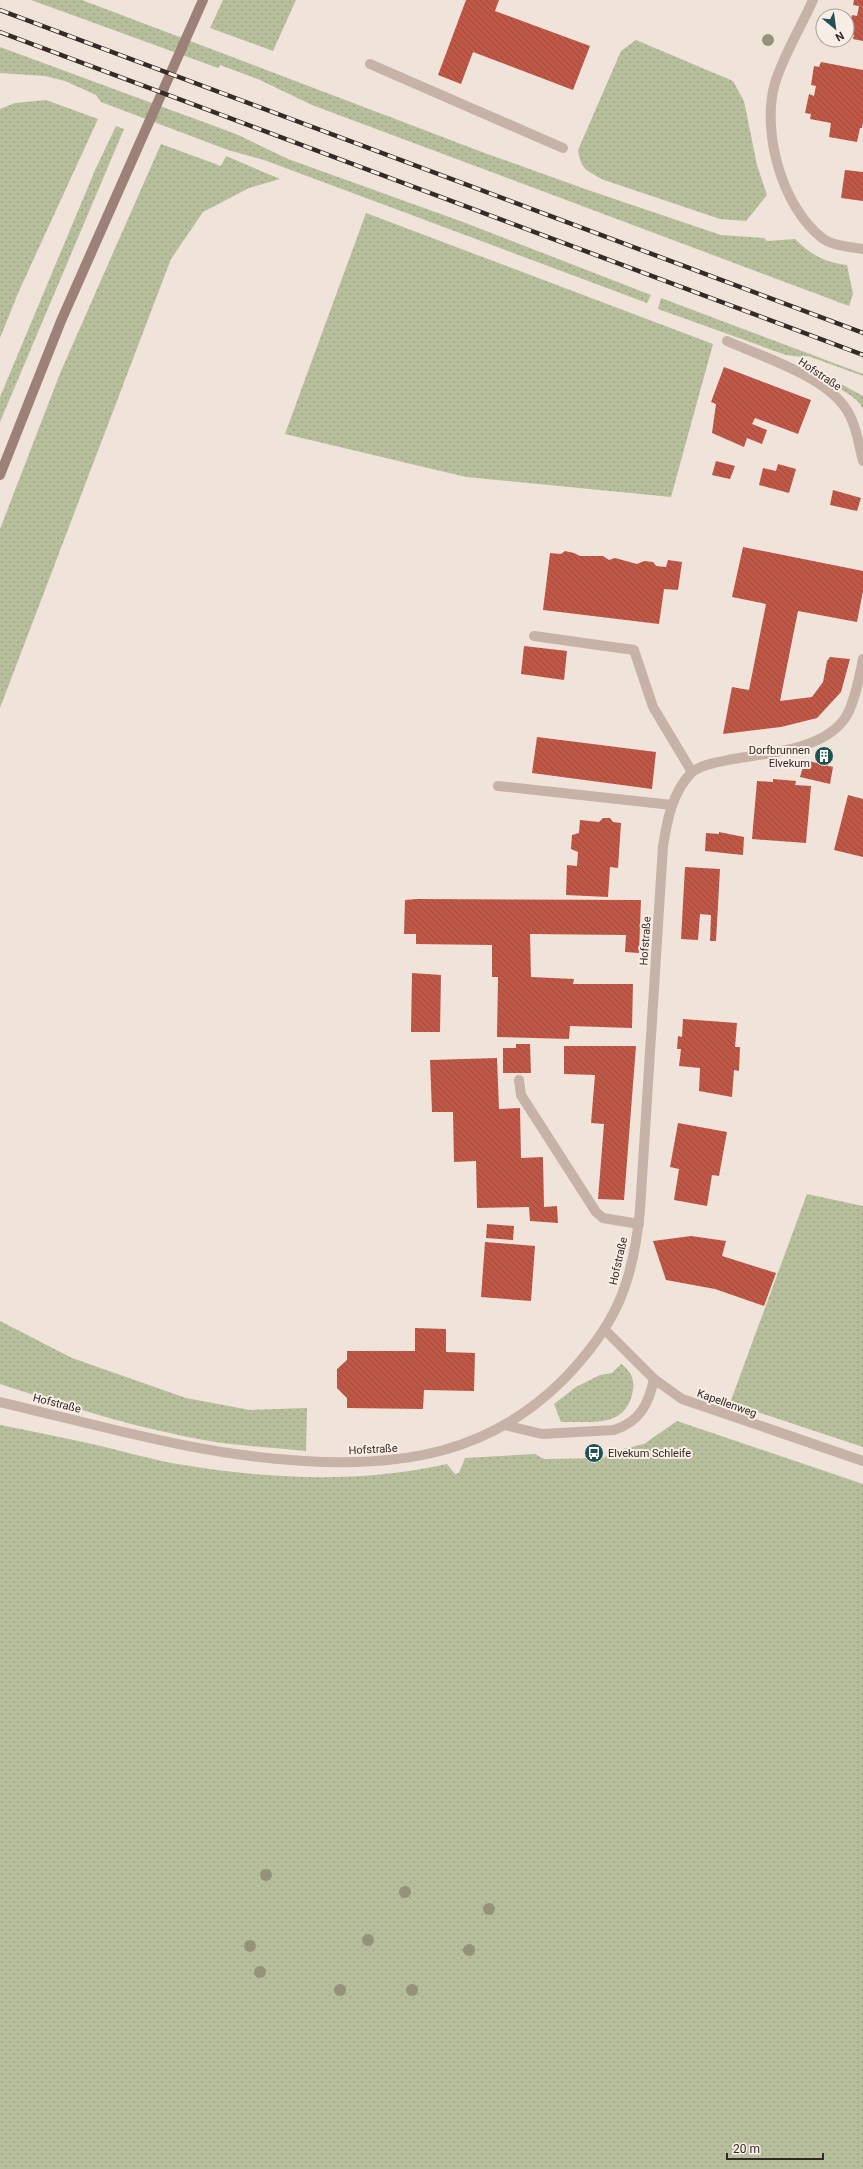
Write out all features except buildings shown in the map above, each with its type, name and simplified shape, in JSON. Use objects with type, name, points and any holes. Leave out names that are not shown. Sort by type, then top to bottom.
[{"type":"main road","points":[[0,475],[61,321],[203,0]]},
{"type":"street","points":[[813,0],[775,83],[770,112],[773,144],[778,166],[787,191],[810,226],[823,239],[836,244],[863,249]]},
{"type":"street","points":[[370,64],[563,148]]},
{"type":"street","name":"Hofstraße","points":[[727,341],[797,371],[838,400],[844,406],[854,426],[863,461]]},
{"type":"street","points":[[534,636],[634,650],[653,708],[692,772]]},
{"type":"street","name":"Hofstraße","points":[[0,1402],[157,1441],[212,1452],[262,1458],[335,1463],[382,1462],[420,1457],[469,1443],[504,1425],[540,1400],[589,1352],[605,1330],[621,1300],[630,1273],[639,1224],[663,846],[667,820],[672,805],[680,787],[692,772],[715,762],[806,745],[822,738],[835,728],[847,715],[853,701],[863,659]]},
{"type":"street","points":[[498,786],[672,805]]},
{"type":"street","points":[[519,1080],[521,1096],[596,1212],[603,1218],[639,1224]]},
{"type":"street","name":"Kapellenweg","points":[[605,1330],[654,1379],[682,1399],[863,1462]]},
{"type":"street","points":[[504,1425],[542,1434],[614,1430],[629,1424],[641,1414],[650,1398],[654,1379]]},
{"type":"green space","points":[[31,0],[82,0],[482,152],[721,235],[764,238],[767,241],[795,239],[818,257],[847,265],[853,294],[849,306],[312,105],[260,80],[220,65],[218,68]]},
{"type":"green space","points":[[223,0],[296,0],[273,51],[210,28]]},
{"type":"green space","points":[[636,40],[733,81],[744,101],[757,165],[767,195],[746,221],[720,219],[604,180],[589,172],[583,166],[578,150],[621,51]]},
{"type":"green space","points":[[0,47],[236,134],[288,159],[463,222],[651,295],[647,303],[264,160],[228,150],[101,102],[96,95],[65,81],[45,76],[0,73]]},
{"type":"green space","points":[[46,100],[98,119],[19,291],[0,338],[0,109],[15,103]]},
{"type":"green space","points":[[116,126],[124,129],[0,422],[0,397],[96,168]]},
{"type":"green space","points":[[161,144],[221,166],[226,156],[280,179],[249,188],[203,212],[171,259],[0,708],[0,529],[61,371]]},
{"type":"green space","points":[[366,213],[713,344],[671,497],[466,477],[285,434]]},
{"type":"green space","points":[[661,298],[863,374],[863,376],[808,356],[802,357],[786,355],[658,309]]},
{"type":"green space","points":[[819,372],[863,396],[863,409],[860,404],[849,394],[817,375]]},
{"type":"green space","points":[[807,1194],[863,1206],[863,1447],[730,1403]]},
{"type":"green space","points":[[0,1321],[72,1358],[186,1398],[250,1410],[307,1408],[306,1451],[215,1442],[160,1431],[80,1409],[0,1384]]},
{"type":"green space","points":[[621,1364],[629,1372],[633,1382],[633,1390],[629,1403],[623,1411],[615,1417],[595,1422],[561,1422],[554,1404],[576,1387],[600,1375],[612,1373]]},
{"type":"green space","points":[[677,1421],[863,1484],[863,2169],[0,2169],[0,1425],[103,1446],[155,1460],[177,1464],[278,1476],[346,1477],[380,1475],[447,1464],[455,1474],[459,1473],[465,1458],[535,1454],[544,1459],[604,1458],[610,1452],[644,1444]]},
{"type":"railway","points":[[0,10],[863,333]]},
{"type":"railway","points":[[0,32],[863,355]]},
{"type":"place","name":"Dorfbrunnen Elvekum","points":[[824,756]]},
{"type":"place","name":"Elvekum Schleife","points":[[594,1453]]}]
